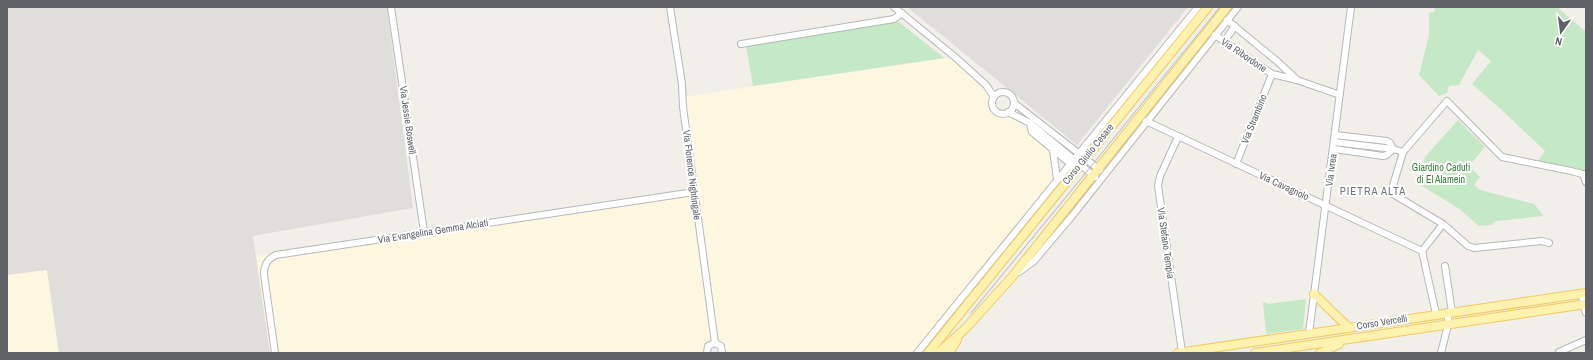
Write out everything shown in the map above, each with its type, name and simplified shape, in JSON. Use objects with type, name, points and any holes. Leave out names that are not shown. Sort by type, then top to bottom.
[{"type":"main road","name":"Corso Giulio Cesare","points":[[928,353],[967,298],[1078,161],[1208,7]]},
{"type":"main road","name":"Corso Giulio Cesare","points":[[938,353],[965,329],[1012,277],[1099,174],[1188,62],[1226,7]]},
{"type":"main road","name":"Corso Vercelli","points":[[1180,353],[1584,293]]},
{"type":"main road","points":[[1314,294],[1349,328]]},
{"type":"main road","name":"Corso Vercelli","points":[[1255,353],[1305,349],[1351,338],[1584,304]]},
{"type":"main road","points":[[949,353],[965,329]]},
{"type":"main road","points":[[1305,349],[1309,333]]},
{"type":"main road","points":[[1320,353],[1351,338]]},
{"type":"main road","points":[[1264,352],[1274,353]]},
{"type":"street","name":"Via Jessie Boswell","points":[[391,7],[424,232]]},
{"type":"street","name":"Via Florence Nightingale","points":[[670,7],[682,84],[683,107],[714,343]]},
{"type":"street","points":[[894,7],[956,57],[986,85],[994,97]]},
{"type":"street","name":"Corso Giulio Cesare","points":[[917,353],[967,298],[1057,180],[1078,161],[1198,7]]},
{"type":"street","name":"Corso Giulio Cesare","points":[[1099,174],[1146,121],[1188,62],[1215,35],[1238,7]]},
{"type":"street","name":"Via Ivrea","points":[[1309,333],[1325,206],[1334,149],[1351,7]]},
{"type":"street","points":[[741,44],[894,19],[902,14]]},
{"type":"street","name":"Via Ribordone","points":[[1227,20],[1278,62],[1297,80]]},
{"type":"street","points":[[1224,42],[1235,26]]},
{"type":"street","name":"Via Ribordone","points":[[1215,35],[1272,74],[1297,80],[1340,95]]},
{"type":"street","name":"Via Strambino","points":[[1236,164],[1272,74]]},
{"type":"street","points":[[986,85],[1000,92],[1010,94],[1014,104],[1078,161]]},
{"type":"street","points":[[1000,92],[994,97],[992,104],[995,110],[1001,113],[1008,112],[1030,123],[1078,161],[1099,174]]},
{"type":"street","points":[[1549,243],[1542,241],[1471,248],[1443,224],[1393,194],[1392,192],[1403,152],[1447,102],[1502,158],[1571,171],[1584,175],[1586,189]]},
{"type":"street","points":[[1008,112],[1014,104]]},
{"type":"street","name":"Via Cavagnolo","points":[[1146,121],[1422,251]]},
{"type":"street","points":[[1030,123],[1032,132],[1053,150],[1078,161]]},
{"type":"street","points":[[1335,135],[1387,141],[1393,149]]},
{"type":"street","name":"Via Stefano Tempia","points":[[1178,137],[1160,176],[1158,186],[1180,353]]},
{"type":"street","points":[[1334,142],[1393,149],[1403,152]]},
{"type":"street","points":[[1334,149],[1384,156],[1393,149]]},
{"type":"street","points":[[1053,150],[1057,180]]},
{"type":"street","name":"Via Evangelina Gemma Alciati","points":[[275,353],[264,274],[265,264],[278,254],[694,192]]},
{"type":"street","points":[[1436,314],[1422,251],[1443,224]]},
{"type":"street","points":[[1441,353],[1450,312],[1445,266]]},
{"type":"street","points":[[1584,293],[1586,313]]},
{"type":"street","points":[[1560,352],[1586,340]]},
{"type":"street","points":[[707,353],[708,346],[714,343],[721,346],[722,353]]},
{"type":"shaded area","points":[[7,7],[387,7],[413,208],[253,236],[270,353],[59,353],[47,270],[7,275]]},
{"type":"shaded area","points":[[907,7],[1188,7],[1077,145]]},
{"type":"shaded area","points":[[955,57],[994,97],[992,104],[995,110],[1017,121],[1053,150],[1057,179],[917,353],[722,353],[715,343],[707,353],[270,353],[256,256],[693,192],[682,97]]},
{"type":"shaded area","points":[[47,270],[59,353],[7,353],[7,275]]},
{"type":"green space","points":[[1435,7],[1557,7],[1586,32],[1586,171],[1538,161],[1545,151],[1472,84],[1491,61],[1478,50],[1459,85],[1449,86],[1447,93],[1439,96],[1419,75],[1429,35],[1429,13],[1434,12]]},
{"type":"green space","points":[[899,22],[944,58],[753,86],[746,46]]},
{"type":"green space","name":"Giardino Caduti di El Alamein","points":[[1458,120],[1485,147],[1469,166],[1480,177],[1474,185],[1480,190],[1534,204],[1544,216],[1496,221],[1491,225],[1479,226],[1458,208],[1417,183],[1425,157]]},
{"type":"green space","points":[[1306,299],[1303,329],[1266,334],[1263,302],[1269,304]]},
{"type":"tram line","points":[[971,313],[1220,7]]},
{"type":"district","name":"PIETRA ALTA","points":[[1373,191]]}]
